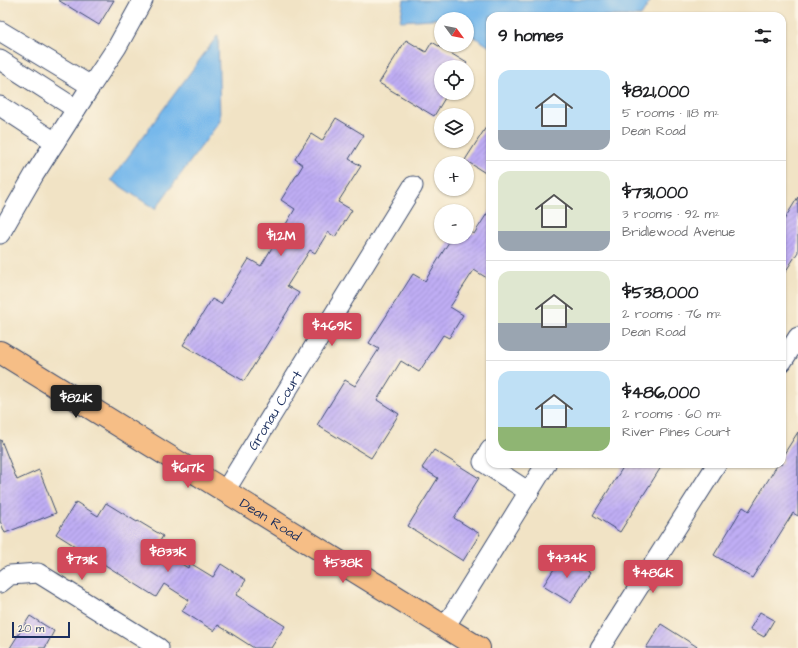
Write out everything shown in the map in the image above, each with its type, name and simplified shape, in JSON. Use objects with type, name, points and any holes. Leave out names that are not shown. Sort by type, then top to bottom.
[{"type":"main road","name":"Dean Road","points":[[0,352],[479,648]]},
{"type":"street","points":[[0,234],[34,175],[117,47],[143,0]]},
{"type":"street","points":[[0,31],[91,86]]},
{"type":"street","points":[[0,60],[76,109]]},
{"type":"street","points":[[0,106],[55,142]]},
{"type":"street","name":"Gronau Court","points":[[225,491],[413,186]]},
{"type":"street","points":[[786,356],[798,337]]},
{"type":"street","points":[[492,468],[529,492]]},
{"type":"street","points":[[445,627],[544,468]]},
{"type":"street","points":[[600,648],[714,468]]},
{"type":"street","points":[[0,582],[10,575],[38,573],[159,648]]},
{"type":"water","points":[[404,0],[651,0],[644,12],[486,12],[486,44],[474,37],[474,12],[434,12],[434,19],[400,21]]},
{"type":"water","points":[[218,35],[220,121],[155,209],[111,180]]},
{"type":"building","points":[[58,0],[114,0],[99,25]]},
{"type":"building","points":[[406,40],[426,52],[432,42],[434,43],[434,52],[449,52],[462,60],[434,60],[434,100],[444,100],[439,108],[434,108],[434,116],[379,83]]},
{"type":"building","points":[[336,118],[364,135],[349,159],[361,166],[338,202],[352,210],[335,237],[328,232],[315,253],[310,250],[287,286],[299,293],[244,381],[183,345],[212,299],[221,304],[249,259],[261,266],[295,209],[281,200],[303,165],[295,159],[311,134],[322,141]]},
{"type":"building","points":[[486,127],[486,173],[474,166],[474,156],[468,156]]},
{"type":"building","points":[[798,197],[798,252],[786,271],[786,216]]},
{"type":"building","points":[[486,215],[486,278],[474,270],[450,307],[463,315],[449,338],[443,335],[419,372],[401,361],[377,400],[399,414],[371,458],[317,425],[345,380],[355,386],[379,349],[369,343],[413,274],[425,281],[448,244],[474,244],[474,234]]},
{"type":"building","points":[[798,432],[798,516],[793,513],[752,578],[714,555],[743,507],[749,511],[776,468],[786,468],[786,451]]},
{"type":"building","points":[[0,440],[17,480],[39,470],[56,513],[5,533],[0,521]]},
{"type":"building","points":[[434,450],[479,478],[454,518],[480,534],[463,561],[408,526],[438,478],[422,468]]},
{"type":"building","points":[[622,468],[660,468],[620,532],[593,515]]},
{"type":"building","points":[[76,502],[98,516],[106,503],[137,522],[138,521],[163,536],[156,548],[188,568],[190,563],[213,577],[221,564],[246,580],[236,595],[285,626],[271,648],[254,648],[218,625],[214,631],[182,611],[189,600],[164,584],[156,597],[56,534]]},
{"type":"building","points":[[563,555],[590,573],[571,603],[543,586]]},
{"type":"building","points":[[760,612],[774,620],[764,637],[750,629]]},
{"type":"building","points":[[30,616],[54,631],[45,648],[10,648]]},
{"type":"building","points":[[661,624],[699,648],[646,648]]}]
